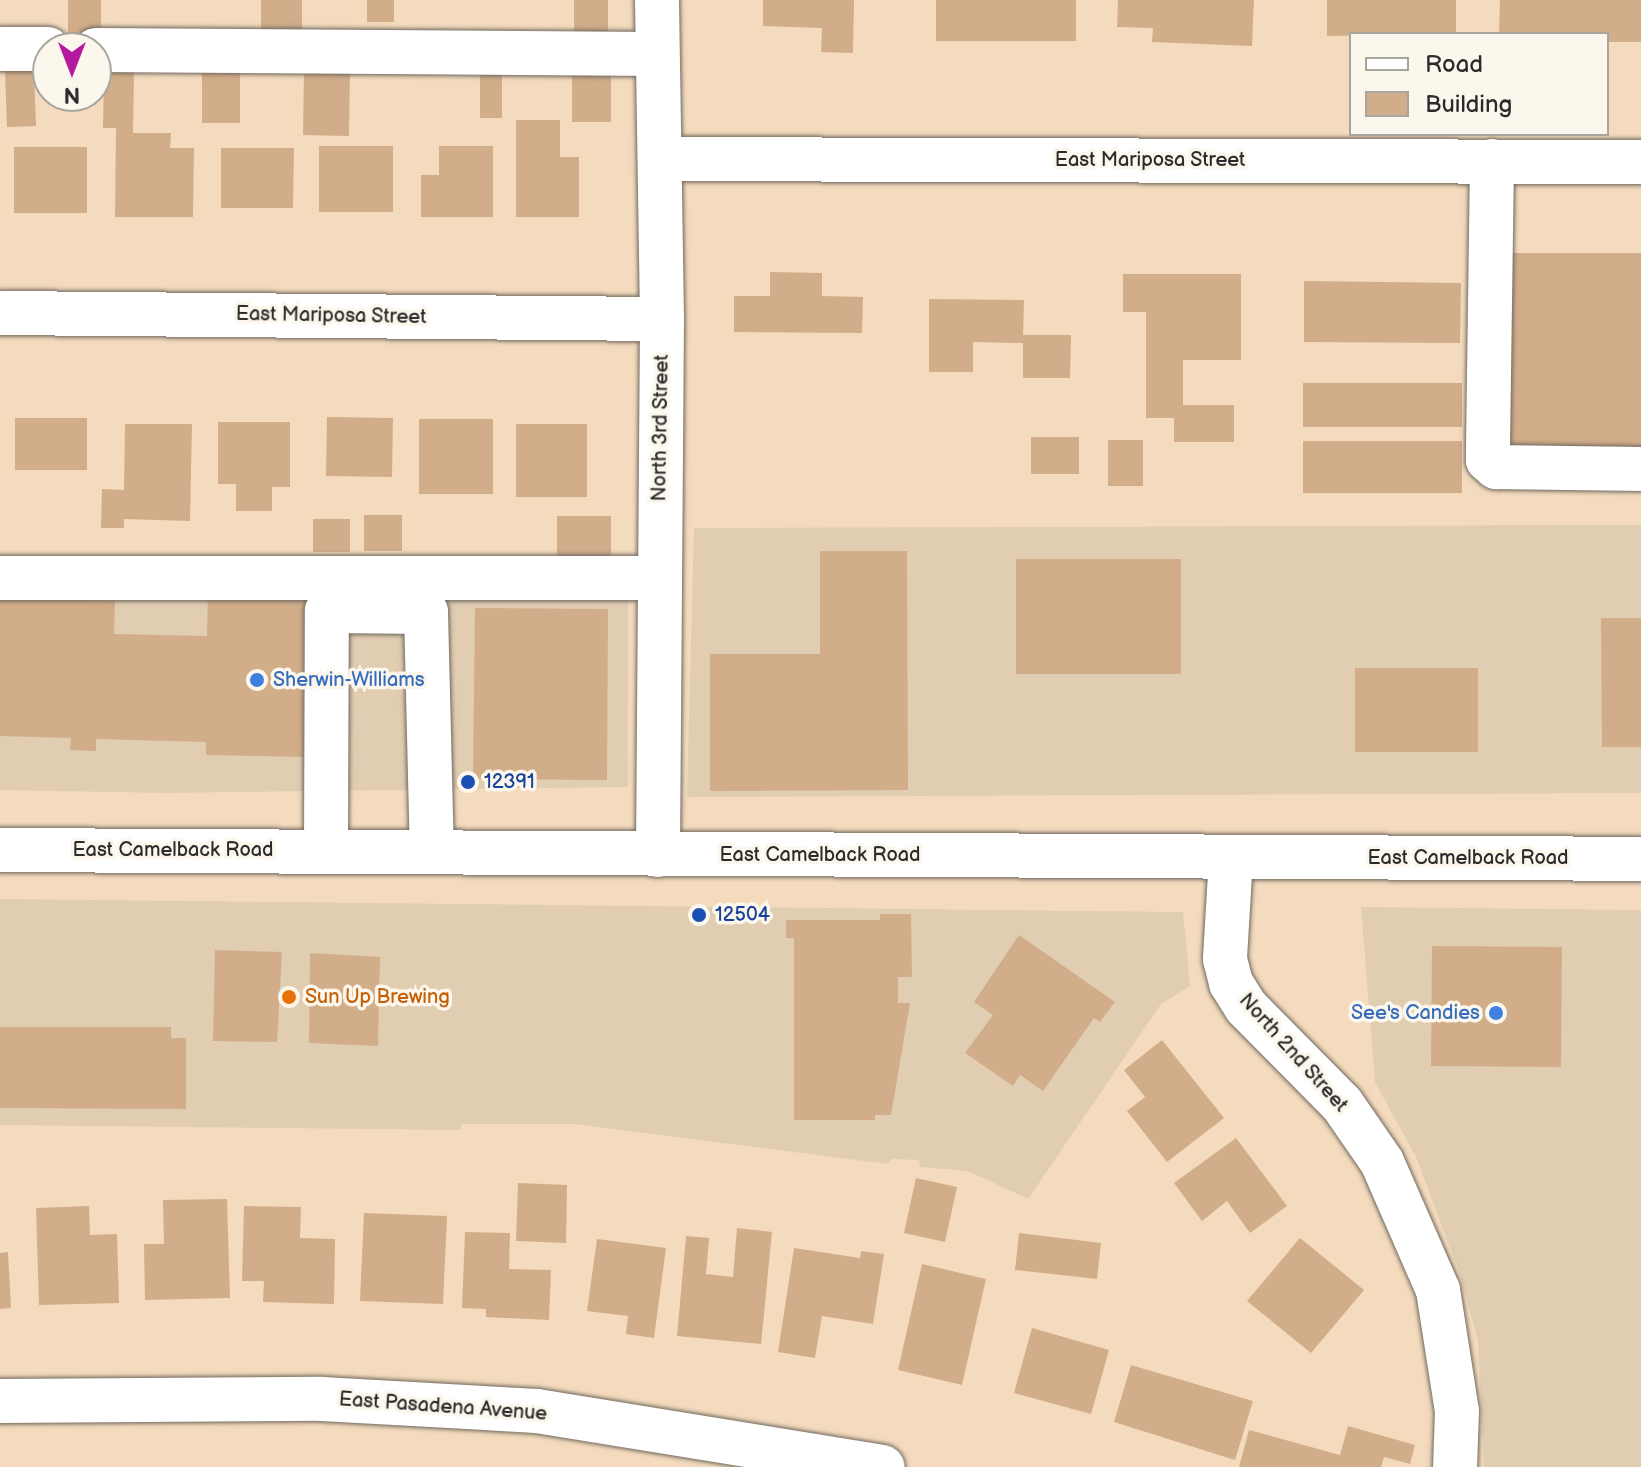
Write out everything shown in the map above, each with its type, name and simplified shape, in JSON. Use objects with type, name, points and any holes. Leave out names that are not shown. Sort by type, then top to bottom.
[{"type":"street","name":"North 3rd Street","points":[[657,0],[662,319],[658,855]]},
{"type":"street","points":[[0,49],[32,49]]},
{"type":"street","points":[[112,50],[657,54]]},
{"type":"street","name":"East Mariposa Street","points":[[660,159],[1641,162]]},
{"type":"street","points":[[1492,161],[1488,460],[1496,467],[1641,469]]},
{"type":"street","name":"East Mariposa Street","points":[[0,313],[662,319]]},
{"type":"street","points":[[0,578],[659,578]]},
{"type":"street","points":[[326,851],[327,611],[426,612],[432,851]]},
{"type":"street","name":"East Camelback Road","points":[[0,850],[1641,859]]},
{"type":"street","name":"North 2nd Street","points":[[1231,857],[1225,959],[1231,983],[1246,1007],[1342,1104],[1382,1162],[1438,1290],[1457,1411],[1455,1467]]},
{"type":"street","name":"East Pasadena Avenue","points":[[0,1401],[322,1399],[537,1411],[882,1467]]},
{"type":"shaded area","points":[[1641,525],[1641,793],[687,797],[694,528]]},
{"type":"shaded area","points":[[0,592],[628,594],[628,787],[167,793],[0,790]]},
{"type":"shaded area","points":[[0,899],[1183,912],[1190,986],[1161,1004],[1028,1199],[968,1171],[920,1167],[919,1160],[892,1159],[888,1164],[575,1124],[461,1124],[461,1130],[0,1125]]},
{"type":"shaded area","points":[[1361,907],[1641,910],[1641,1467],[1484,1467],[1478,1341],[1460,1274],[1416,1157],[1375,1082]]},
{"type":"building","points":[[68,0],[101,0],[101,32],[68,32]]},
{"type":"building","points":[[261,0],[302,0],[302,36],[261,36]]},
{"type":"building","points":[[367,0],[394,0],[394,22],[367,22]]},
{"type":"building","points":[[574,0],[608,0],[608,38],[574,38]]},
{"type":"building","points":[[763,0],[854,0],[853,53],[821,52],[822,28],[763,26]]},
{"type":"building","points":[[936,0],[1076,0],[1076,41],[936,41]]},
{"type":"building","points":[[1118,0],[1254,0],[1252,46],[1152,42],[1153,28],[1117,27]]},
{"type":"building","points":[[1327,0],[1456,0],[1456,32],[1349,32],[1349,36],[1327,36]]},
{"type":"building","points":[[1500,0],[1641,0],[1641,42],[1609,42],[1609,32],[1499,32]]},
{"type":"building","points":[[304,66],[350,67],[349,136],[303,135]]},
{"type":"building","points":[[32,70],[32,112],[36,112],[36,126],[7,127],[5,71]]},
{"type":"building","points":[[112,72],[134,72],[133,133],[171,133],[170,148],[194,148],[193,217],[115,217],[116,128],[103,128],[103,112],[112,112]]},
{"type":"building","points":[[202,72],[240,72],[240,123],[202,123]]},
{"type":"building","points":[[480,74],[502,74],[502,118],[480,118]]},
{"type":"building","points":[[572,75],[611,75],[611,122],[572,122]]},
{"type":"building","points":[[516,120],[560,120],[560,157],[579,157],[579,217],[516,217]]},
{"type":"building","points":[[319,146],[393,146],[393,212],[319,212]]},
{"type":"building","points":[[439,146],[493,146],[493,217],[421,217],[421,175],[439,175]]},
{"type":"building","points":[[14,147],[87,147],[87,213],[14,213]]},
{"type":"building","points":[[221,148],[294,148],[293,208],[221,208]]},
{"type":"building","points":[[1497,253],[1641,253],[1641,459],[1495,459]]},
{"type":"building","points":[[770,272],[822,273],[822,296],[863,297],[862,333],[734,332],[734,296],[770,296]]},
{"type":"building","points":[[1123,274],[1241,274],[1241,360],[1183,360],[1183,405],[1234,405],[1234,442],[1174,442],[1174,418],[1146,418],[1146,312],[1123,312]]},
{"type":"building","points":[[1304,281],[1461,283],[1460,343],[1304,342]]},
{"type":"building","points":[[929,299],[1024,300],[1023,335],[1071,335],[1070,378],[1023,378],[1023,343],[973,342],[973,372],[929,372]]},
{"type":"building","points":[[1303,383],[1462,383],[1462,427],[1303,427]]},
{"type":"building","points":[[327,417],[393,418],[392,477],[326,476]]},
{"type":"building","points":[[15,418],[87,418],[87,470],[15,470]]},
{"type":"building","points":[[419,419],[493,419],[493,494],[419,494]]},
{"type":"building","points":[[218,422],[290,422],[290,487],[272,487],[272,511],[236,511],[236,484],[218,484]]},
{"type":"building","points":[[125,424],[192,424],[190,521],[124,519],[124,528],[101,528],[102,489],[124,490]]},
{"type":"building","points":[[516,424],[587,424],[587,497],[516,497]]},
{"type":"building","points":[[1031,437],[1079,437],[1079,474],[1031,474]]},
{"type":"building","points":[[1108,440],[1143,440],[1143,486],[1108,486]]},
{"type":"building","points":[[1303,441],[1462,441],[1462,493],[1303,493]]},
{"type":"building","points":[[364,515],[402,515],[402,551],[364,551]]},
{"type":"building","points":[[557,516],[611,516],[611,567],[557,567]]},
{"type":"building","points":[[313,519],[350,519],[350,552],[313,552]]},
{"type":"building","points":[[820,551],[907,551],[908,790],[710,791],[710,654],[820,654]]},
{"type":"building","points":[[1016,559],[1181,559],[1181,674],[1016,674]]},
{"type":"building","points":[[208,592],[314,595],[310,757],[206,755],[206,742],[96,739],[96,751],[70,750],[71,738],[0,736],[0,598],[115,601],[114,634],[207,636]]},
{"type":"building","points":[[475,608],[608,609],[607,780],[473,779]]},
{"type":"building","points":[[1601,618],[1641,618],[1641,747],[1602,747]]},
{"type":"building","points":[[1355,668],[1478,668],[1478,752],[1355,752]]},
{"type":"building","points":[[880,914],[911,914],[912,977],[898,977],[898,1003],[910,1003],[891,1115],[875,1115],[875,1120],[794,1120],[794,938],[786,938],[786,920],[880,920]]},
{"type":"building","points":[[1019,935],[1115,1002],[1100,1022],[1094,1018],[1043,1091],[1020,1075],[1013,1086],[965,1053],[993,1015],[974,1002]]},
{"type":"building","name":"See's Candies","points":[[1432,946],[1562,947],[1561,1067],[1431,1066]]},
{"type":"building","points":[[215,950],[282,952],[277,1042],[213,1041]]},
{"type":"building","points":[[310,953],[380,957],[378,1046],[309,1043]]},
{"type":"building","points":[[0,1027],[171,1027],[171,1038],[186,1038],[186,1109],[0,1108]]},
{"type":"building","points":[[1162,1040],[1224,1118],[1167,1162],[1127,1111],[1145,1097],[1124,1070]]},
{"type":"building","points":[[1236,1138],[1287,1206],[1250,1233],[1227,1201],[1202,1221],[1174,1183]]},
{"type":"building","points":[[916,1178],[957,1187],[945,1242],[904,1233]]},
{"type":"building","points":[[518,1183],[567,1185],[566,1243],[516,1241]]},
{"type":"building","points":[[227,1199],[230,1298],[145,1300],[144,1244],[164,1244],[163,1200]]},
{"type":"building","points":[[89,1206],[90,1235],[117,1234],[119,1303],[39,1305],[36,1208]]},
{"type":"building","points":[[244,1206],[301,1207],[300,1238],[335,1239],[334,1304],[263,1302],[264,1281],[242,1281]]},
{"type":"building","points":[[364,1213],[447,1216],[443,1304],[360,1301]]},
{"type":"building","points":[[737,1228],[772,1232],[761,1344],[677,1336],[686,1236],[709,1238],[706,1274],[733,1277]]},
{"type":"building","points":[[465,1232],[510,1233],[509,1269],[551,1270],[549,1320],[486,1317],[486,1309],[462,1308]]},
{"type":"building","points":[[1019,1233],[1101,1243],[1097,1279],[1015,1270]]},
{"type":"building","points":[[1300,1238],[1364,1290],[1311,1353],[1247,1301]]},
{"type":"building","points":[[597,1239],[666,1248],[654,1338],[626,1334],[628,1316],[587,1311]]},
{"type":"building","points":[[794,1248],[860,1258],[861,1251],[884,1254],[873,1324],[822,1316],[815,1358],[778,1352]]},
{"type":"building","points":[[8,1252],[11,1308],[0,1309],[0,1253]]},
{"type":"building","points":[[922,1264],[986,1279],[962,1385],[898,1370]]},
{"type":"building","points":[[1032,1328],[1109,1350],[1091,1414],[1014,1393]]},
{"type":"building","points":[[1131,1365],[1253,1401],[1235,1460],[1114,1422]]},
{"type":"building","points":[[1348,1426],[1415,1445],[1410,1464],[1384,1457],[1381,1467],[1239,1467],[1249,1430],[1340,1455]]},
{"type":"place","name":"Sherwin-Williams","points":[[257,680]]},
{"type":"place","name":"12391","points":[[468,782]]},
{"type":"place","name":"12504","points":[[699,915]]},
{"type":"place","name":"Sun Up Brewing","points":[[289,997]]},
{"type":"place","name":"See's Candies","points":[[1496,1013]]}]
